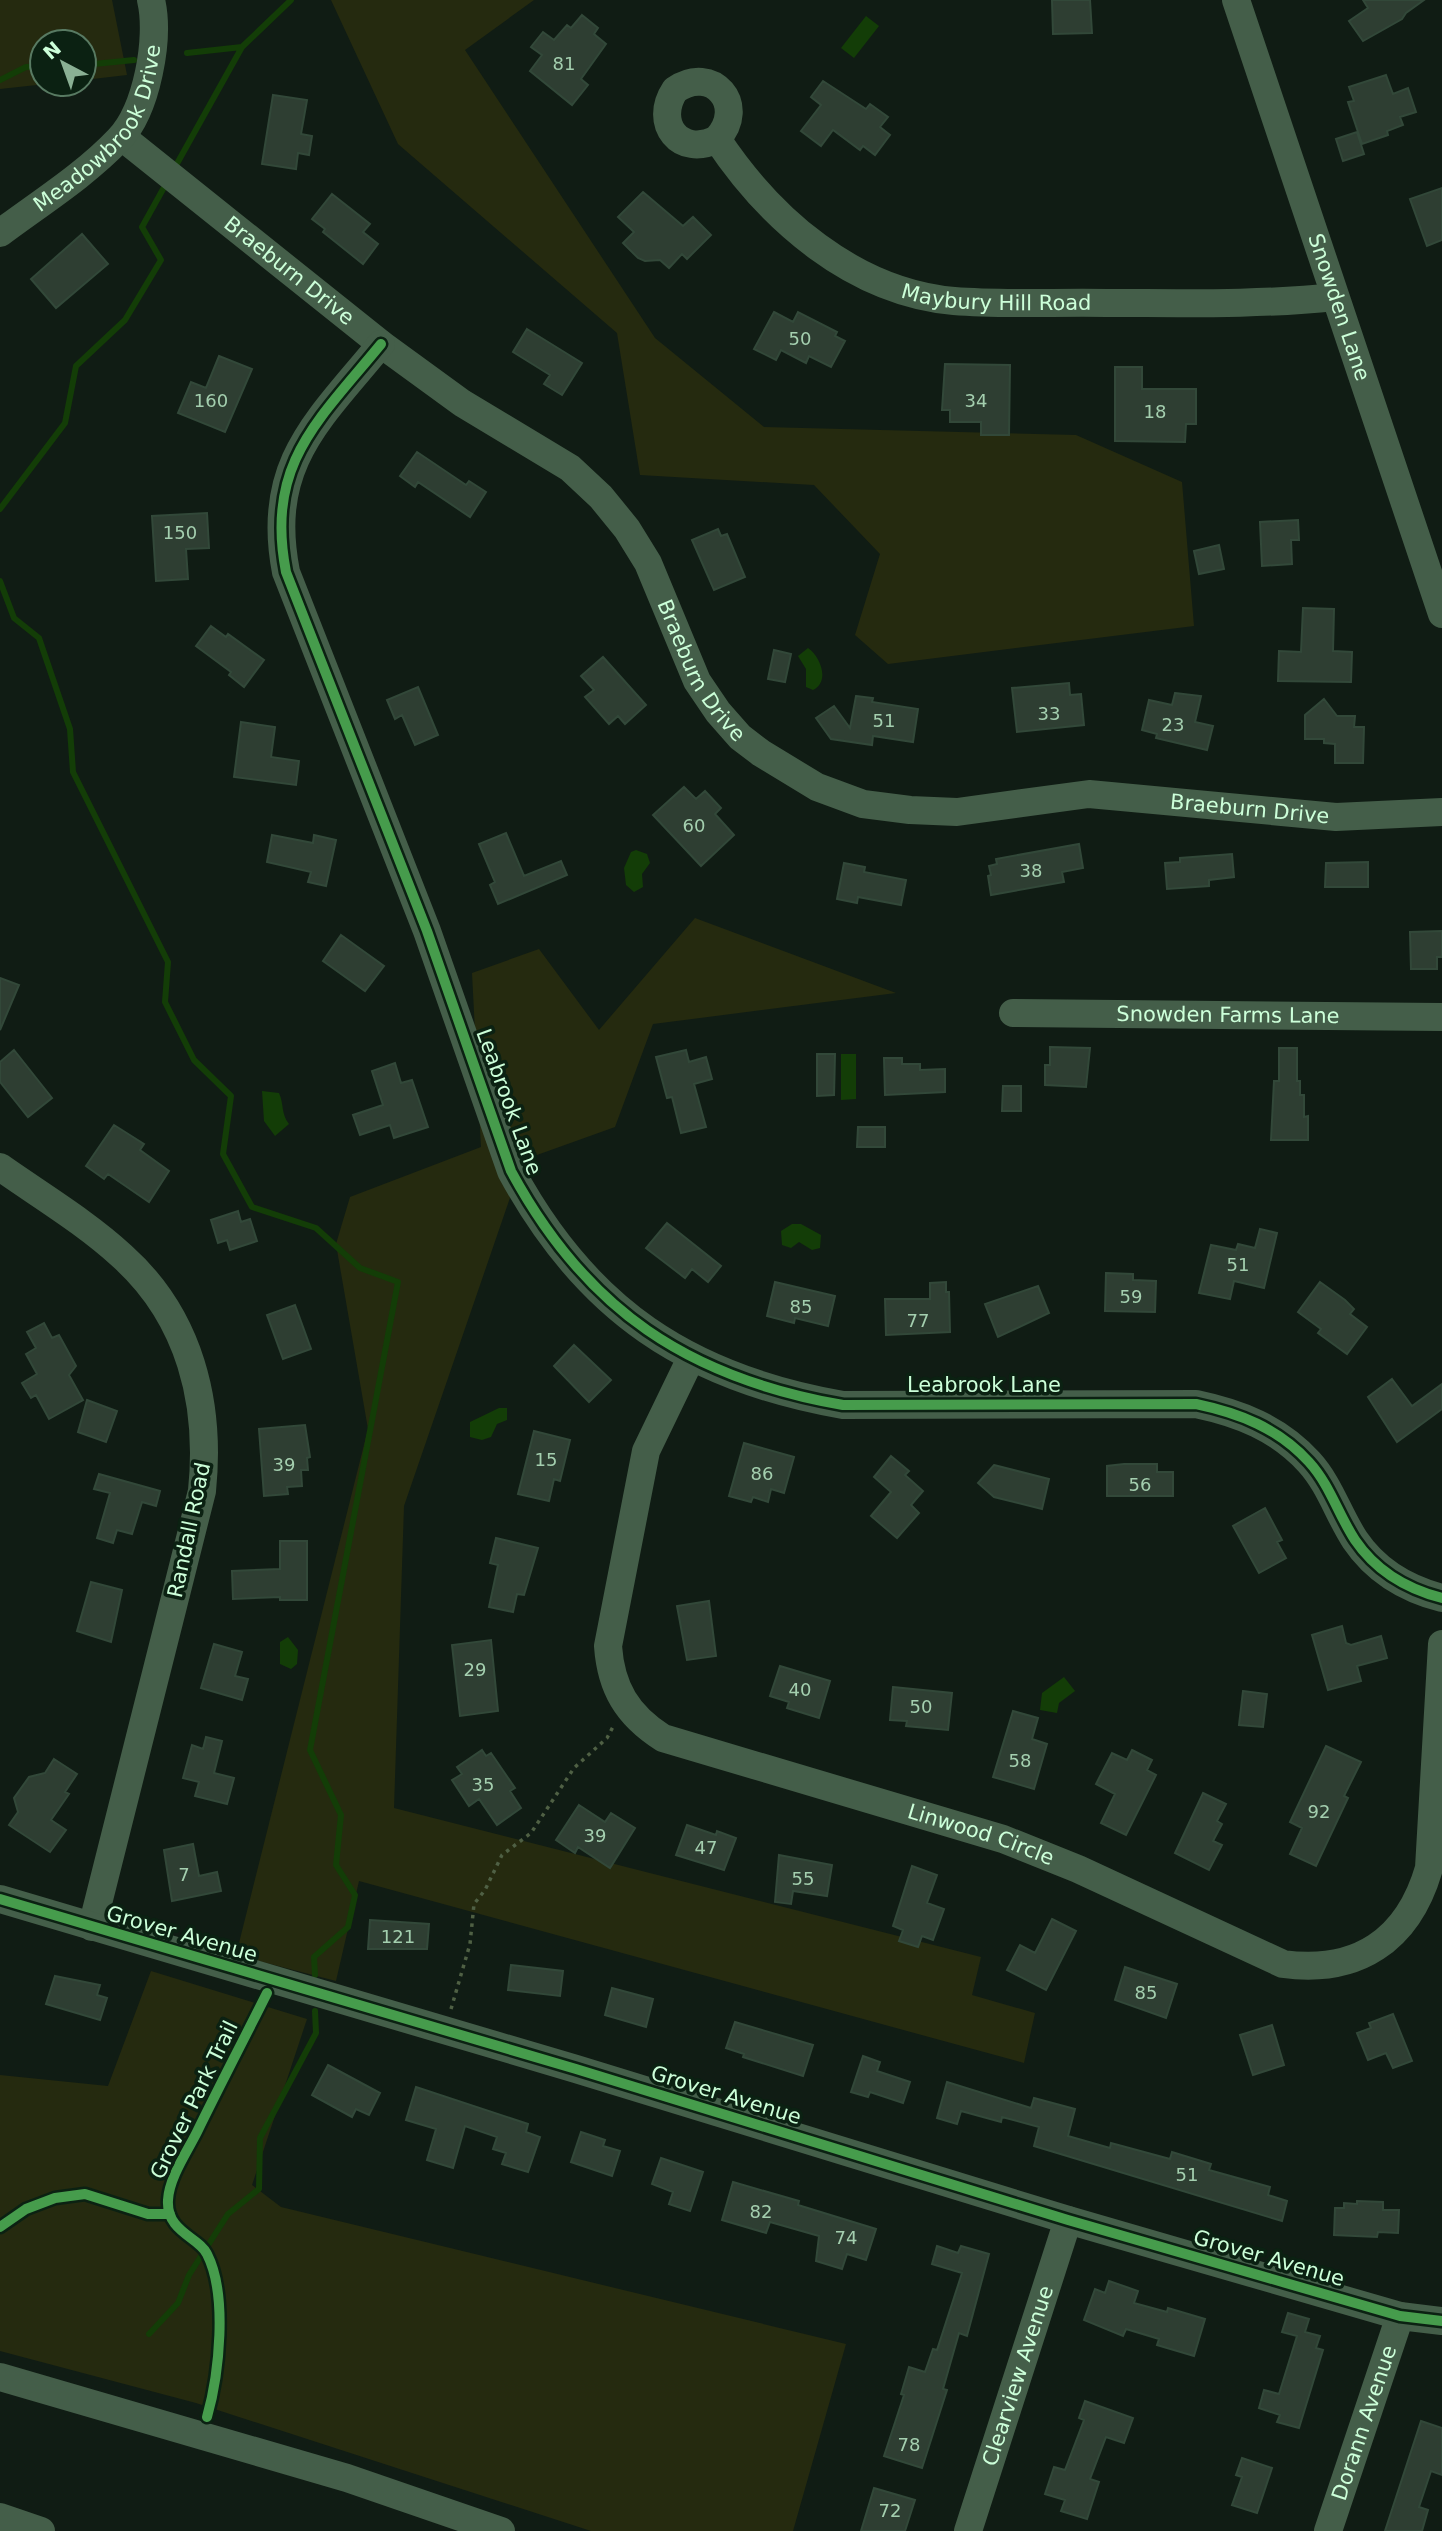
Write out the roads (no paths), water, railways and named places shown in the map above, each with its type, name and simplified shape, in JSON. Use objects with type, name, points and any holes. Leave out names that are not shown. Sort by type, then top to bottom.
[{"type":"street","name":"Meadowbrook Drive","points":[[0,233],[122,137],[138,104],[151,64],[155,37],[151,0]]},
{"type":"street","name":"Snowden Lane","points":[[1236,0],[1442,614]]},
{"type":"street","name":"Braeburn Drive","points":[[122,137],[381,344],[462,403],[570,468],[601,497],[627,529],[648,563],[697,681],[718,712],[740,737],[761,753],[817,787],[863,804],[957,812],[1089,794],[1336,817],[1442,812]]},
{"type":"street","name":"Maybury Hill Road","points":[[717,139],[767,205],[796,232],[858,271],[913,292],[952,301],[1036,302],[1190,303],[1335,297]]},
{"type":"street","name":"Leabrook Lane","points":[[381,344],[310,432],[295,457],[285,483],[280,513],[280,542],[286,572],[427,931],[511,1171],[548,1234],[584,1277],[616,1307],[657,1338],[691,1358],[750,1384],[792,1396],[843,1405],[1196,1405],[1227,1410],[1255,1421],[1284,1439],[1309,1462],[1329,1489],[1355,1540],[1371,1560],[1401,1583],[1442,1598]]},
{"type":"street","name":"Snowden Farms Lane","points":[[1013,1013],[1442,1017]]},
{"type":"street","name":"Randall Road","points":[[0,1167],[113,1249],[150,1285],[170,1315],[188,1350],[205,1419],[206,1455],[202,1490],[92,1927]]},
{"type":"street","name":"Linwood Circle","points":[[691,1358],[646,1451],[607,1646],[609,1669],[617,1693],[643,1726],[663,1738],[1003,1839],[1078,1869],[1283,1964],[1307,1967],[1332,1965],[1374,1949],[1394,1934],[1411,1913],[1422,1890],[1429,1868],[1442,1644]]},
{"type":"street","name":"Grover Avenue","points":[[0,1899],[457,2034],[1068,2220],[1400,2316],[1442,2321]]},
{"type":"street","name":"Clearview Avenue","points":[[968,2531],[1068,2220]]},
{"type":"street","name":"Dorann Avenue","points":[[1328,2531],[1400,2316]]},
{"type":"street","points":[[0,2377],[347,2478],[502,2531]]},
{"type":"street","points":[[0,2516],[41,2531]]},
{"type":"waterway","points":[[174,169],[242,47],[291,0]]},
{"type":"waterway","points":[[187,53],[242,47]]},
{"type":"waterway","points":[[98,64],[134,60]]},
{"type":"waterway","points":[[0,80],[28,67]]},
{"type":"waterway","points":[[0,509],[65,423],[76,366],[125,320],[161,260],[142,227],[167,182]]},
{"type":"waterway","points":[[0,581],[14,618],[39,638],[70,729],[73,772],[168,962],[165,1002],[194,1060],[231,1096],[223,1154],[252,1207],[316,1228],[360,1268],[398,1282],[310,1750],[341,1815],[336,1865],[355,1895],[348,1927],[314,1957],[315,1975]]},
{"type":"waterway","points":[[149,2334],[178,2303],[189,2275],[228,2214],[259,2189],[260,2138],[316,2033],[315,2011]]}]
